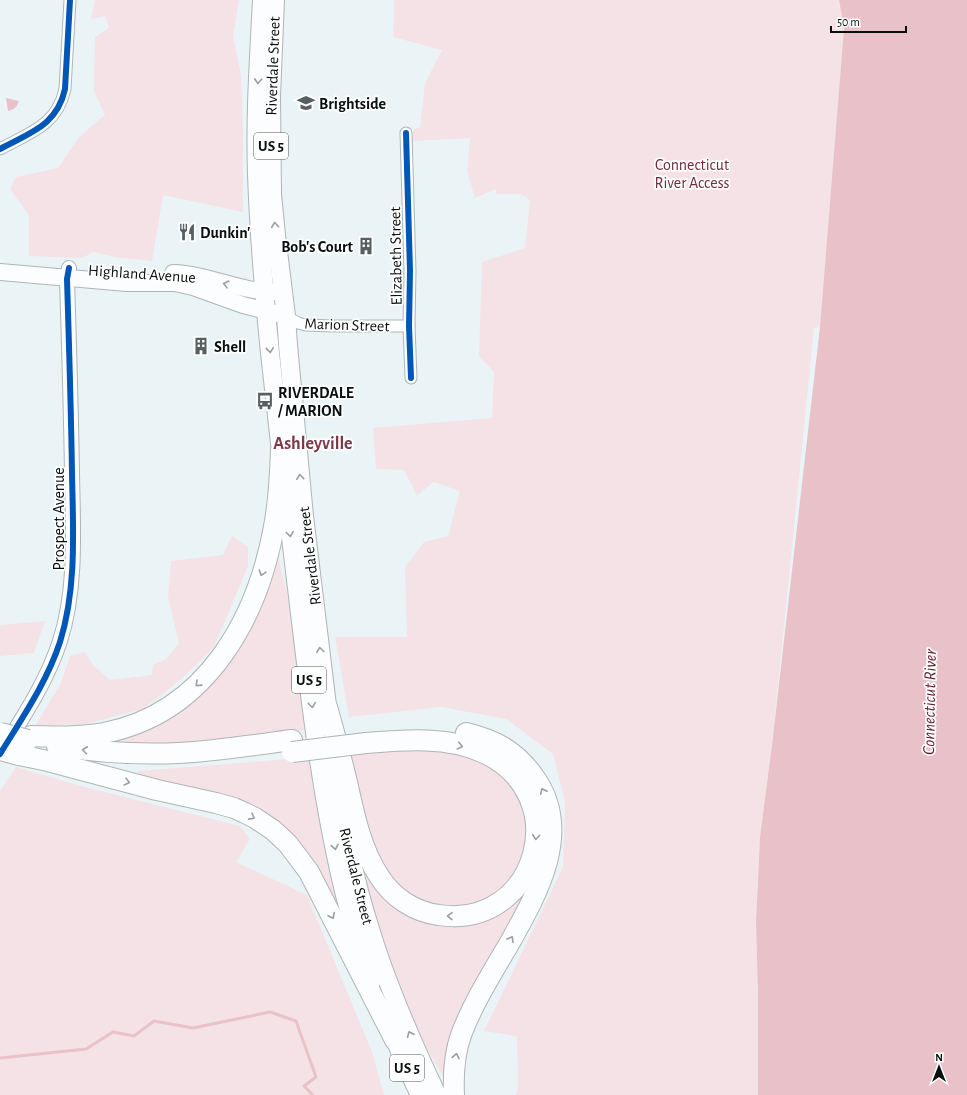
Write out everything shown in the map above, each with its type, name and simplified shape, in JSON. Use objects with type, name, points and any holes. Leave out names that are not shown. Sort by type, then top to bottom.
[{"type":"highway","points":[[20,746],[62,737],[104,733],[137,723],[153,716],[179,700],[198,684],[212,669],[235,637],[252,601],[266,562],[278,498],[281,451]]},
{"type":"highway","points":[[327,707],[362,840],[372,864],[390,890],[416,909],[433,915],[450,917],[472,914],[485,910],[499,902],[512,891],[523,877],[532,858],[536,829],[535,814],[529,797],[524,786],[516,776],[496,759],[481,751],[459,745],[425,741],[396,741],[365,738]]},
{"type":"highway","points":[[48,761],[89,766],[134,766],[365,738],[410,728],[432,728],[459,732],[485,738],[510,751],[525,764],[541,787],[548,804],[552,823],[552,832],[547,864],[538,890],[528,911],[484,987],[465,1026],[455,1059],[454,1095]]},
{"type":"highway","points":[[2,739],[20,746],[48,761],[134,784],[228,806],[255,818],[273,830],[292,849],[309,872],[395,1040]]},
{"type":"highway","points":[[20,746],[152,753],[179,753],[292,746]]},
{"type":"main road","name":"Riverdale Street","points":[[262,0],[256,145],[264,292],[281,451],[312,710],[333,840],[354,926],[395,1040],[420,1095]]},
{"type":"main road","name":"Riverdale Street","points":[[275,0],[271,96],[271,173],[276,236],[286,316],[304,510],[327,707],[341,806],[361,900],[371,932],[390,986],[437,1095]]},
{"type":"main road","name":"Highland Avenue","points":[[0,263],[127,283],[175,283],[193,287],[243,305],[286,316]]},
{"type":"main road","name":"Highland Avenue","points":[[0,272],[175,273],[264,292],[283,292]]},
{"type":"street","points":[[0,149],[39,128],[56,113],[65,90],[70,0]]},
{"type":"street","name":"Elizabeth Street","points":[[406,133],[410,270],[409,326],[411,378]]},
{"type":"street","name":"Prospect Avenue","points":[[20,746],[45,677],[60,641],[68,609],[72,562],[68,273]]},
{"type":"street","name":"Marion Street","points":[[286,316],[298,323],[306,325],[409,326]]},
{"type":"green space","points":[[95,0],[239,0],[233,36],[241,75],[243,212],[163,195],[152,261],[115,257],[93,252],[82,258],[29,256],[29,215],[10,189],[16,177],[58,168],[79,137],[105,115],[94,91],[95,37],[109,28],[105,16],[91,19]]},
{"type":"green space","name":"Connecticut River Access","points":[[394,0],[839,0],[844,28],[820,327],[814,328],[772,745],[760,837],[756,922],[758,1095],[516,1095],[518,1087],[517,1036],[484,1031],[563,867],[565,802],[553,754],[506,719],[441,707],[349,717],[335,637],[407,637],[405,567],[424,542],[448,536],[460,491],[434,482],[417,495],[404,470],[376,469],[373,428],[492,418],[494,372],[479,356],[482,262],[525,248],[530,200],[520,194],[496,194],[496,189],[475,198],[467,171],[470,138],[413,141],[413,129],[420,128],[425,83],[442,50],[393,37]]},
{"type":"green space","points":[[232,536],[248,547],[248,566],[214,647],[183,678],[143,709],[86,724],[35,726],[60,685],[70,656],[85,652],[93,665],[110,680],[152,675],[153,665],[166,659],[179,643],[168,597],[171,561],[223,555]]},
{"type":"green space","points":[[277,552],[287,594],[297,656],[305,730],[240,739],[183,743],[131,745],[89,741],[197,692]]},
{"type":"green space","points":[[45,621],[34,653],[0,656],[0,625]]},
{"type":"green space","points":[[440,746],[501,769],[521,793],[529,824],[527,857],[508,885],[482,904],[430,906],[407,895],[382,868],[367,833],[357,791],[351,754]]},
{"type":"green space","points":[[313,757],[323,842],[345,929],[299,845],[141,776],[138,771]]},
{"type":"green space","points":[[16,767],[81,786],[240,826],[250,839],[236,862],[307,895],[372,1052],[384,1095],[0,1095],[0,791]]},
{"type":"green space","points":[[541,859],[447,1083],[428,1051],[400,989],[371,902],[362,863],[369,870],[459,922]]},
{"type":"water","name":"Connecticut River","points":[[839,0],[967,0],[967,1095],[758,1095],[756,922],[760,837],[820,327],[844,28]]},
{"type":"water","points":[[6,98],[19,101],[15,108],[8,111]]},
{"type":"waterway","points":[[0,1058],[86,1049],[113,1032],[134,1036],[154,1021],[193,1028],[270,1012],[296,1021],[316,1077],[304,1086],[313,1095]]},
{"type":"cycle path","points":[[0,149],[40,127],[56,112],[61,102],[65,89],[70,0]]},
{"type":"cycle path","points":[[406,133],[411,378]]},
{"type":"cycle path","points":[[0,754],[41,686],[55,657],[60,642],[69,601],[73,558],[71,400],[67,279],[69,268]]},
{"type":"place","name":"Brightside","points":[[306,103]]},
{"type":"place","name":"Dunkin'","points":[[187,232]]},
{"type":"place","name":"Bob's Court","points":[[366,246]]},
{"type":"place","name":"Shell","points":[[201,346]]},
{"type":"place","name":"RIVERDALE / MARION","points":[[265,401]]},
{"type":"district","name":"Ashleyville","points":[[313,443]]}]
